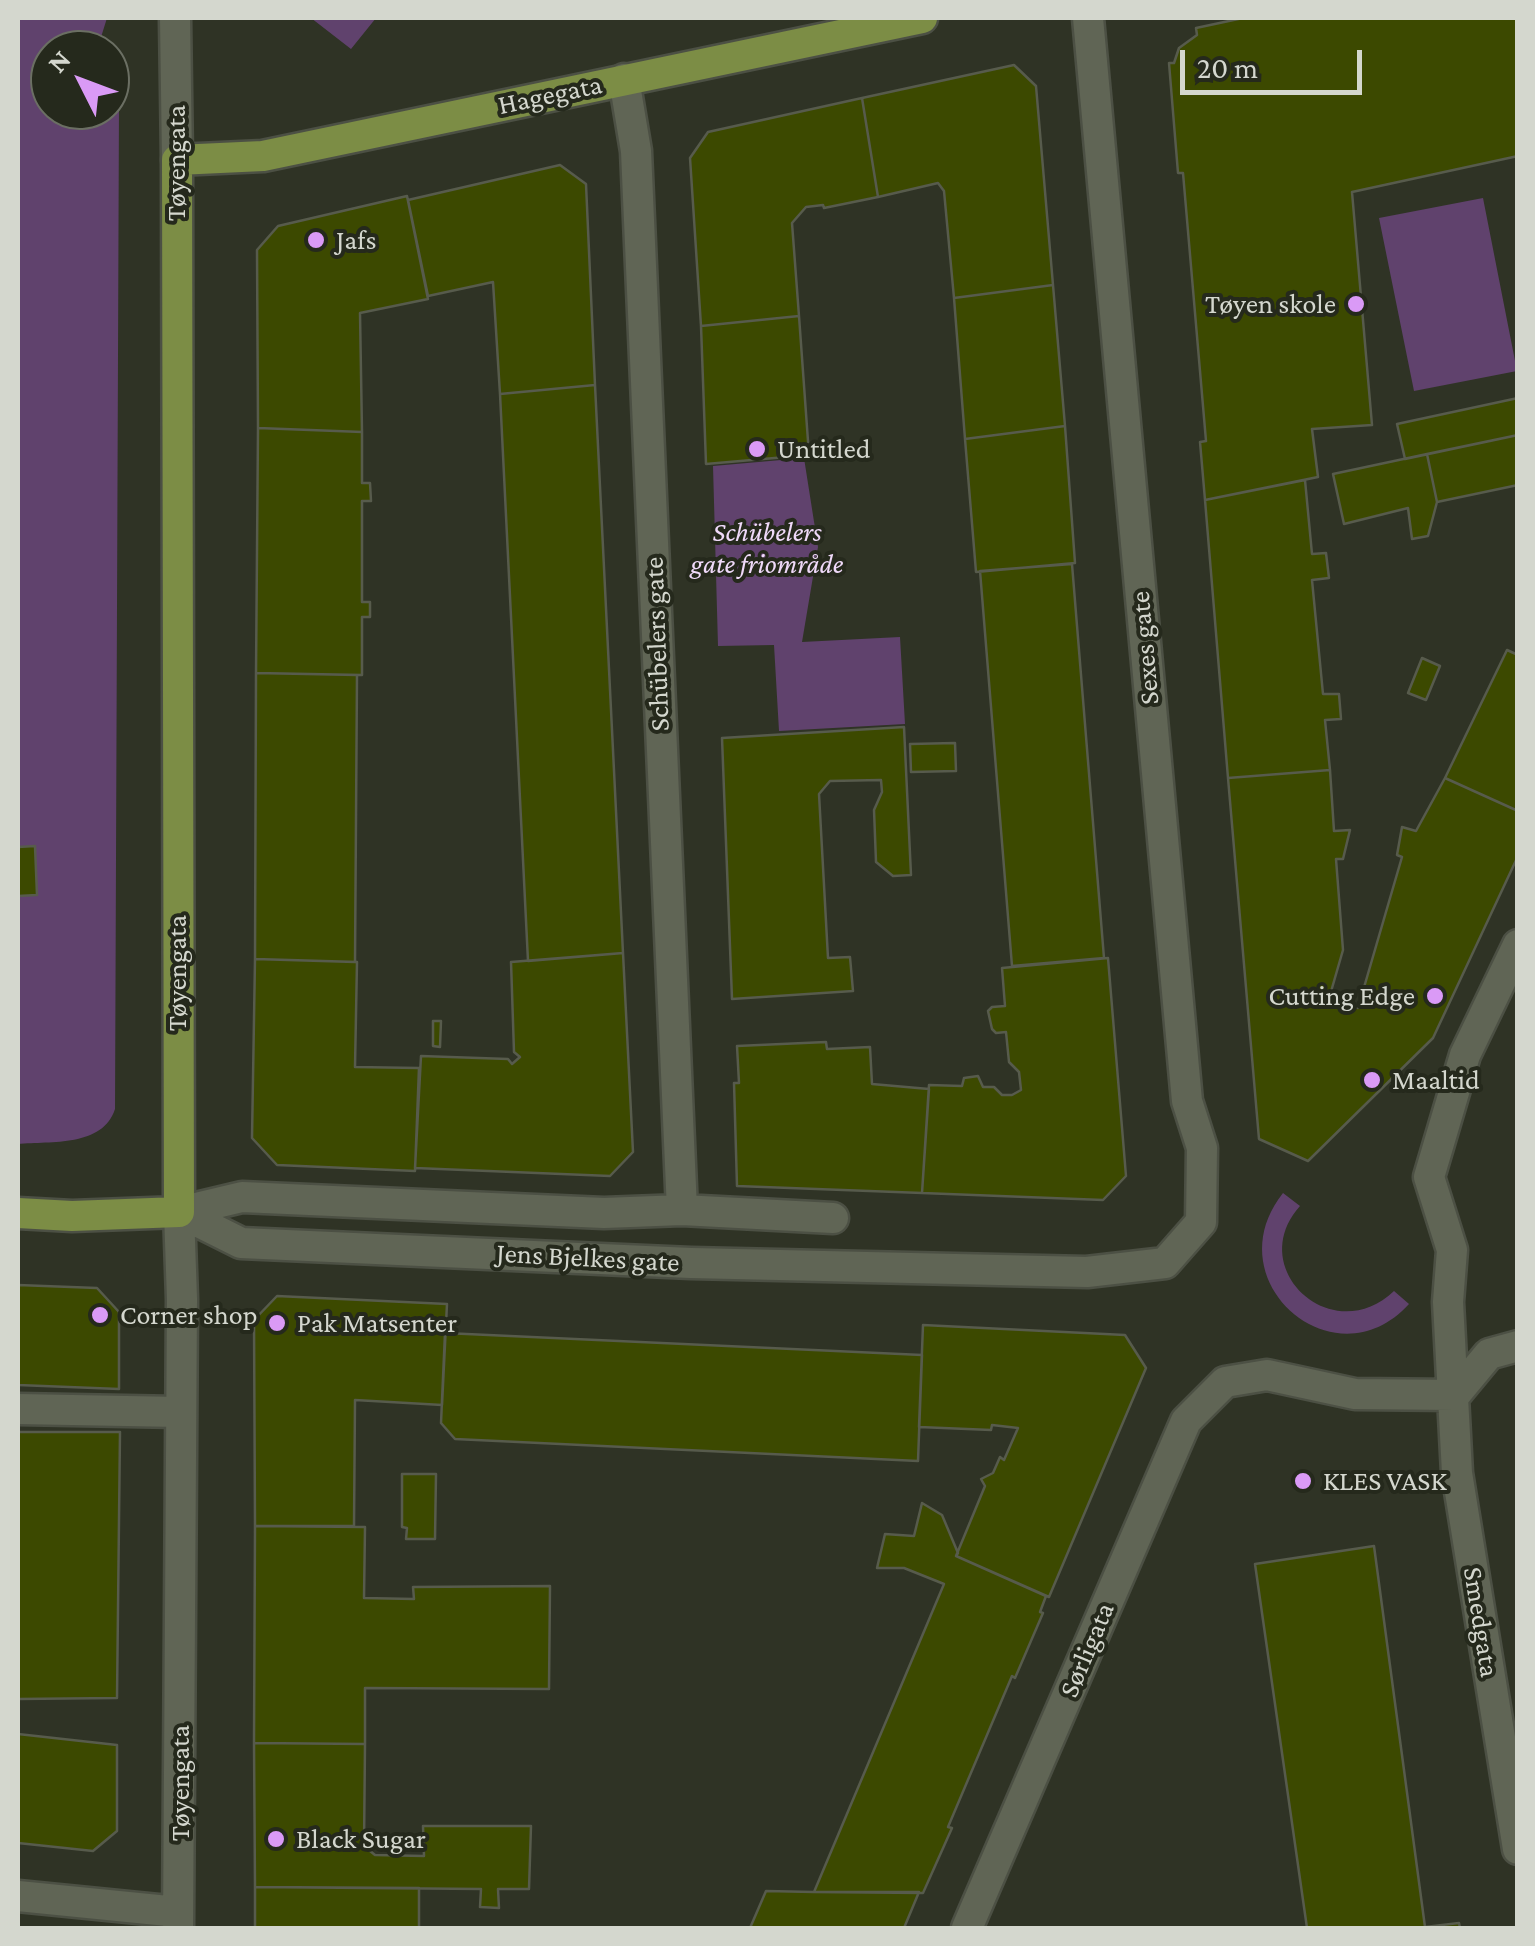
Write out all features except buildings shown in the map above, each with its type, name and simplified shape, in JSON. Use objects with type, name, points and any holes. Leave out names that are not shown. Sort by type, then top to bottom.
[{"type":"main road","name":"Hagegata","points":[[176,160],[263,156],[922,18]]},
{"type":"main road","name":"Tøyengata","points":[[176,160],[179,1212]]},
{"type":"main road","name":"Jens Bjelkes gate","points":[[18,1213],[72,1216],[179,1212]]},
{"type":"street","name":"Tøyengata","points":[[175,18],[176,160]]},
{"type":"street","name":"Sexes gate","points":[[1088,18],[1186,1101],[1202,1148],[1201,1222],[1165,1263]]},
{"type":"street","name":"Schübelers gate","points":[[624,79],[636,152],[682,1210]]},
{"type":"street","points":[[1455,1394],[1448,1302],[1452,1250],[1428,1177],[1465,1055],[1518,945]]},
{"type":"street","points":[[179,1212],[242,1197],[604,1213],[682,1210],[833,1218]]},
{"type":"street","name":"Tøyengata","points":[[178,1920],[179,1212]]},
{"type":"street","name":"Jens Bjelkes gate","points":[[179,1212],[242,1243],[690,1263],[1087,1272],[1165,1263]]},
{"type":"street","points":[[1455,1394],[1489,1354],[1518,1346]]},
{"type":"street","name":"Sørligata","points":[[967,1928],[1186,1421],[1225,1382],[1267,1375],[1355,1394],[1455,1394]]},
{"type":"street","name":"Smedgata","points":[[1455,1394],[1457,1473],[1518,1849]]},
{"type":"street","points":[[18,1409],[180,1412]]},
{"type":"street","points":[[18,1896],[178,1920]]},
{"type":"green space","points":[[18,18],[107,18],[103,30],[30,30],[30,130],[119,130],[115,1109],[109,1121],[88,1136],[18,1144]]},
{"type":"green space","points":[[311,18],[376,18],[351,49]]},
{"type":"green space","points":[[1483,198],[1517,371],[1414,391],[1379,218]]},
{"type":"green space","name":"Schübelers gate friområde","points":[[804,458],[818,547],[802,642],[900,637],[905,724],[779,731],[774,645],[718,646],[713,466]]},
{"type":"green space","points":[[1283,1193],[1300,1206],[1285,1230],[1282,1254],[1289,1276],[1303,1294],[1322,1306],[1345,1311],[1370,1307],[1394,1291],[1409,1304],[1379,1326],[1348,1334],[1318,1328],[1292,1312],[1273,1288],[1263,1259],[1265,1226]]},
{"type":"place","name":"Jafs","points":[[316,240]]},
{"type":"place","name":"Tøyen skole","points":[[1356,304]]},
{"type":"place","name":"Untitled","points":[[757,449]]},
{"type":"place","name":"Cutting Edge","points":[[1435,996]]},
{"type":"place","name":"Maaltid","points":[[1372,1080]]},
{"type":"place","name":"Corner shop","points":[[100,1315]]},
{"type":"place","name":"Pak Matsenter","points":[[277,1323]]},
{"type":"place","name":"KLES VASK","points":[[1303,1481]]},
{"type":"place","name":"Black Sugar","points":[[276,1839]]}]
